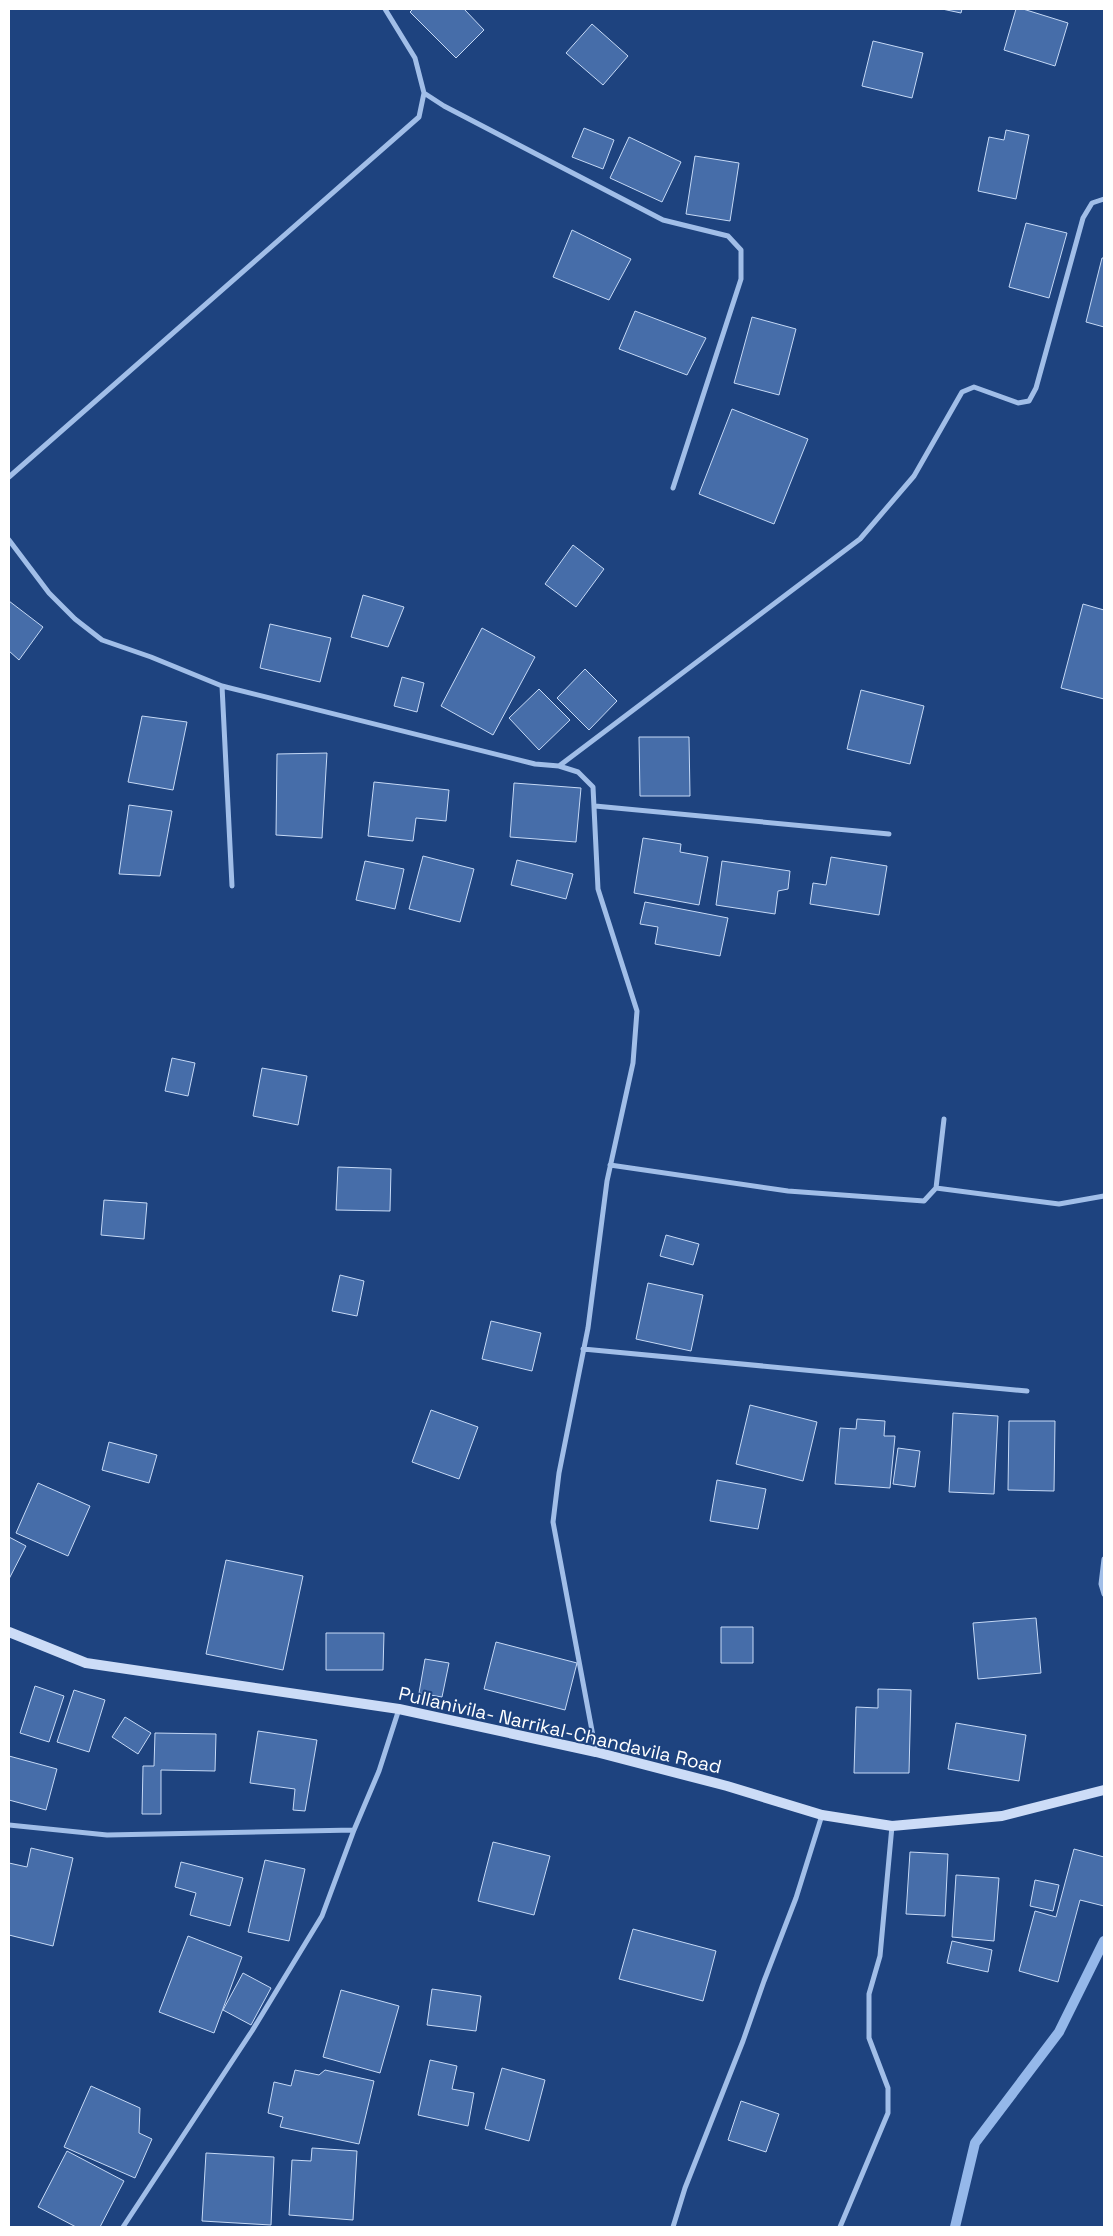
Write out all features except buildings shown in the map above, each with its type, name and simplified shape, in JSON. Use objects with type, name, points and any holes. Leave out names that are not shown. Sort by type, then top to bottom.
[{"type":"street","points":[[9,477],[419,117],[424,93],[415,58],[386,9]]},
{"type":"street","points":[[424,93],[444,106],[663,220],[728,236],[741,250],[742,279],[673,488]]},
{"type":"street","points":[[559,766],[860,539],[914,476],[962,392],[974,388],[1018,403],[1029,401],[1036,388],[1083,218],[1092,203],[1104,199]]},
{"type":"street","points":[[9,540],[49,592],[75,619],[102,640],[151,657],[222,686],[525,762],[559,766],[578,772],[593,786],[598,889],[637,1010],[633,1063],[610,1165],[583,1350],[558,1473],[553,1522],[596,1752]]},
{"type":"street","points":[[222,686],[232,886]]},
{"type":"street","points":[[595,806],[889,834]]},
{"type":"street","points":[[610,1165],[788,1191],[924,1201],[936,1188],[944,1119]]},
{"type":"street","points":[[936,1188],[1059,1204],[1104,1196]]},
{"type":"street","points":[[583,1350],[1026,1391]]},
{"type":"street","points":[[1104,1559],[1101,1584],[1104,1594]]},
{"type":"street","name":"Pullanivila- Narrikal-Chandavila Road","points":[[9,1632],[86,1663],[399,1709],[596,1752],[727,1786],[822,1815],[892,1826],[1002,1816],[1104,1790]]},
{"type":"street","points":[[123,2227],[252,2031],[322,1916],[354,1830],[379,1771],[399,1709]]},
{"type":"street","points":[[673,2227],[685,2188],[743,2042],[796,1898],[822,1815]]},
{"type":"street","points":[[9,1826],[108,1835],[354,1830]]},
{"type":"street","points":[[840,2227],[888,2113],[888,2088],[869,2038],[870,1994],[880,1956],[892,1826]]},
{"type":"waterway","points":[[955,2227],[975,2143],[1059,2032],[1104,1941]]}]
